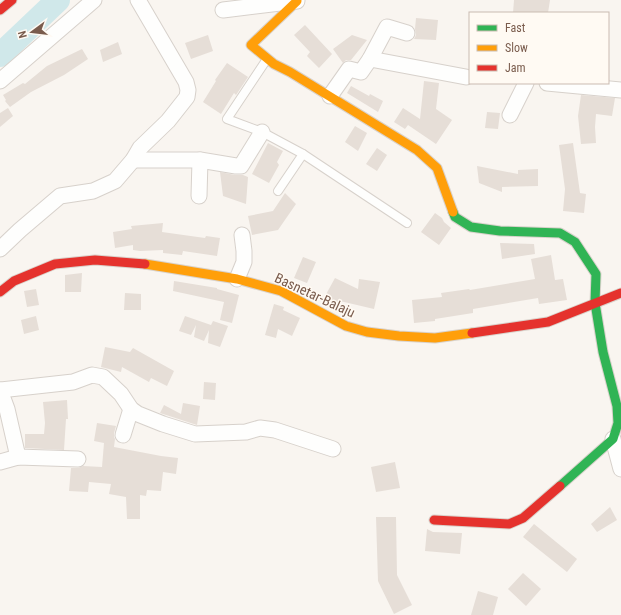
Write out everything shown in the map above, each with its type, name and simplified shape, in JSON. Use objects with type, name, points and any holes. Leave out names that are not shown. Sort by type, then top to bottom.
[{"type":"street","points":[[0,10],[12,0]]},
{"type":"street","points":[[0,81],[94,0]]},
{"type":"street","points":[[0,249],[60,196],[93,191],[116,181],[133,160],[140,148],[168,121],[187,97],[188,90],[186,82],[138,0]]},
{"type":"street","points":[[223,10],[297,0]]},
{"type":"street","points":[[297,0],[251,45],[280,68],[290,72],[417,150],[437,168],[455,217],[471,227],[500,231],[560,233],[575,242],[596,274],[595,302],[603,352],[617,406],[618,423],[613,439],[523,518],[509,524],[434,520]]},
{"type":"street","points":[[330,96],[349,69],[361,72],[370,59],[387,27],[407,33]]},
{"type":"street","points":[[370,59],[466,77]]},
{"type":"street","points":[[510,115],[526,84]]},
{"type":"street","points":[[558,84],[621,90]]},
{"type":"street","points":[[133,160],[200,160],[241,166],[262,132]]},
{"type":"street","points":[[199,196],[200,160]]},
{"type":"street","points":[[237,279],[244,262],[242,234]]},
{"type":"street","name":"Basnetar-Balaju","points":[[0,292],[14,281],[55,264],[95,260],[140,264],[237,279],[281,291],[346,326],[367,332],[398,336],[435,338],[548,322],[595,302],[621,293]]},
{"type":"street","points":[[18,457],[7,409],[0,390],[72,382],[92,375],[103,377],[121,394],[131,409],[138,414],[195,434],[246,432],[260,428],[275,430],[333,449]]},
{"type":"street","points":[[123,435],[131,409]]},
{"type":"street","points":[[613,439],[621,470]]},
{"type":"street","points":[[0,462],[18,457],[78,459]]},
{"type":"lane","points":[[267,59],[227,119],[262,132],[303,154],[407,223]]},
{"type":"lane","points":[[278,191],[303,154]]},
{"type":"building","points":[[514,0],[550,0],[548,12],[513,12]]},
{"type":"building","points":[[416,18],[438,20],[436,40],[414,39],[416,35]]},
{"type":"building","points":[[305,25],[332,54],[319,68],[307,56],[310,52],[294,35]]},
{"type":"building","points":[[208,35],[213,51],[191,59],[185,43]]},
{"type":"building","points":[[352,35],[367,40],[351,60],[346,60],[343,63],[333,49]]},
{"type":"building","points":[[118,42],[122,54],[103,62],[100,50]]},
{"type":"building","points":[[82,49],[88,59],[64,75],[31,92],[10,107],[5,101],[6,100],[3,95],[23,83],[25,84],[47,66]]},
{"type":"building","points":[[227,63],[248,77],[236,95],[234,93],[221,114],[203,102],[216,81],[215,80]]},
{"type":"building","points":[[424,81],[439,83],[436,109],[452,120],[436,144],[408,125],[405,129],[394,122],[403,108],[420,119]]},
{"type":"building","points":[[351,86],[369,96],[370,94],[383,101],[378,112],[347,93]]},
{"type":"building","points":[[581,95],[615,98],[612,116],[596,114],[596,143],[581,144],[578,116]]},
{"type":"building","points":[[8,108],[13,116],[0,127],[0,113]]},
{"type":"building","points":[[487,112],[500,113],[498,129],[485,128]]},
{"type":"building","points":[[355,126],[367,133],[358,151],[345,142]]},
{"type":"building","points":[[268,143],[283,151],[277,162],[279,165],[269,183],[252,174]]},
{"type":"building","points":[[573,143],[580,193],[586,194],[584,213],[563,211],[565,189],[559,145]]},
{"type":"building","points":[[377,148],[387,155],[377,171],[366,164]]},
{"type":"building","points":[[477,166],[518,174],[518,170],[538,169],[538,186],[502,187],[502,192],[479,183]]},
{"type":"building","points":[[220,172],[248,177],[246,204],[223,196]]},
{"type":"building","points":[[285,193],[296,204],[278,230],[252,235],[248,216],[273,211]]},
{"type":"building","points":[[435,213],[451,228],[439,245],[421,232]]},
{"type":"building","points":[[163,223],[162,232],[205,238],[206,236],[220,238],[217,256],[183,251],[182,255],[163,253],[163,250],[140,251],[133,250],[133,245],[115,248],[113,232],[132,229],[131,226]]},
{"type":"building","points":[[500,243],[534,244],[535,254],[502,259]]},
{"type":"building","points":[[551,255],[555,280],[563,279],[567,300],[539,304],[538,298],[473,309],[473,313],[435,319],[435,321],[414,323],[412,300],[442,297],[441,293],[470,290],[535,279],[531,259]]},
{"type":"building","points":[[303,257],[316,262],[307,283],[294,278]]},
{"type":"building","points":[[82,273],[81,292],[65,292],[65,275]]},
{"type":"building","points":[[335,278],[358,289],[359,279],[380,282],[374,309],[340,301],[338,306],[324,298]]},
{"type":"building","points":[[174,281],[217,288],[239,295],[232,323],[220,320],[224,302],[173,291]]},
{"type":"building","points":[[36,289],[39,305],[27,307],[24,291]]},
{"type":"building","points":[[125,293],[141,294],[141,310],[124,310]]},
{"type":"building","points":[[274,304],[284,307],[283,310],[300,318],[292,336],[278,329],[276,338],[265,335]]},
{"type":"building","points":[[36,316],[39,330],[24,334],[21,320]]},
{"type":"building","points":[[185,316],[211,325],[213,321],[228,326],[220,347],[208,343],[209,330],[204,341],[194,337],[196,325],[191,335],[179,331]]},
{"type":"building","points":[[105,347],[130,352],[133,348],[174,371],[167,386],[151,378],[149,382],[122,367],[121,372],[101,367]]},
{"type":"building","points":[[204,382],[216,383],[215,400],[203,399]]},
{"type":"building","points":[[67,400],[68,419],[66,419],[64,450],[25,448],[25,434],[44,434],[45,423],[43,402]]},
{"type":"building","points":[[183,403],[200,406],[197,425],[160,413],[164,405],[181,414]]},
{"type":"building","points":[[97,423],[116,426],[114,433],[114,447],[178,458],[176,474],[163,472],[161,491],[147,490],[146,496],[140,495],[140,519],[127,519],[126,497],[109,494],[111,484],[89,482],[88,492],[69,491],[71,468],[83,466],[102,467],[104,443],[94,441]]},
{"type":"building","points":[[395,462],[400,488],[376,492],[371,467]]},
{"type":"building","points":[[610,507],[617,520],[597,532],[591,524]]},
{"type":"building","points":[[376,517],[396,517],[397,575],[412,605],[394,614],[378,581]]},
{"type":"building","points":[[534,524],[577,559],[567,572],[523,537]]},
{"type":"building","points":[[427,529],[433,532],[462,533],[460,554],[425,551]]},
{"type":"building","points":[[523,573],[541,589],[526,606],[508,589]]},
{"type":"building","points":[[478,591],[498,597],[493,615],[471,615]]},
{"type":"waterway","points":[[0,55],[58,0]]},
{"type":"traffic: fast","points":[[453,212],[455,217],[471,227],[500,231],[560,233],[575,242],[596,274],[595,303],[603,352],[617,406],[618,423],[613,439],[560,486]]},
{"type":"traffic: slow","points":[[297,1],[251,45],[274,64],[290,72],[417,150],[437,168],[453,212]]},
{"type":"traffic: slow","points":[[145,264],[237,279],[281,291],[346,326],[367,332],[435,338],[472,333]]},
{"type":"traffic: jam","points":[[0,10],[12,0]]},
{"type":"traffic: jam","points":[[0,292],[14,281],[55,264],[95,260],[145,264]]},
{"type":"traffic: jam","points":[[472,333],[548,322],[621,293]]},
{"type":"traffic: jam","points":[[434,520],[509,524],[523,518],[560,486]]}]
